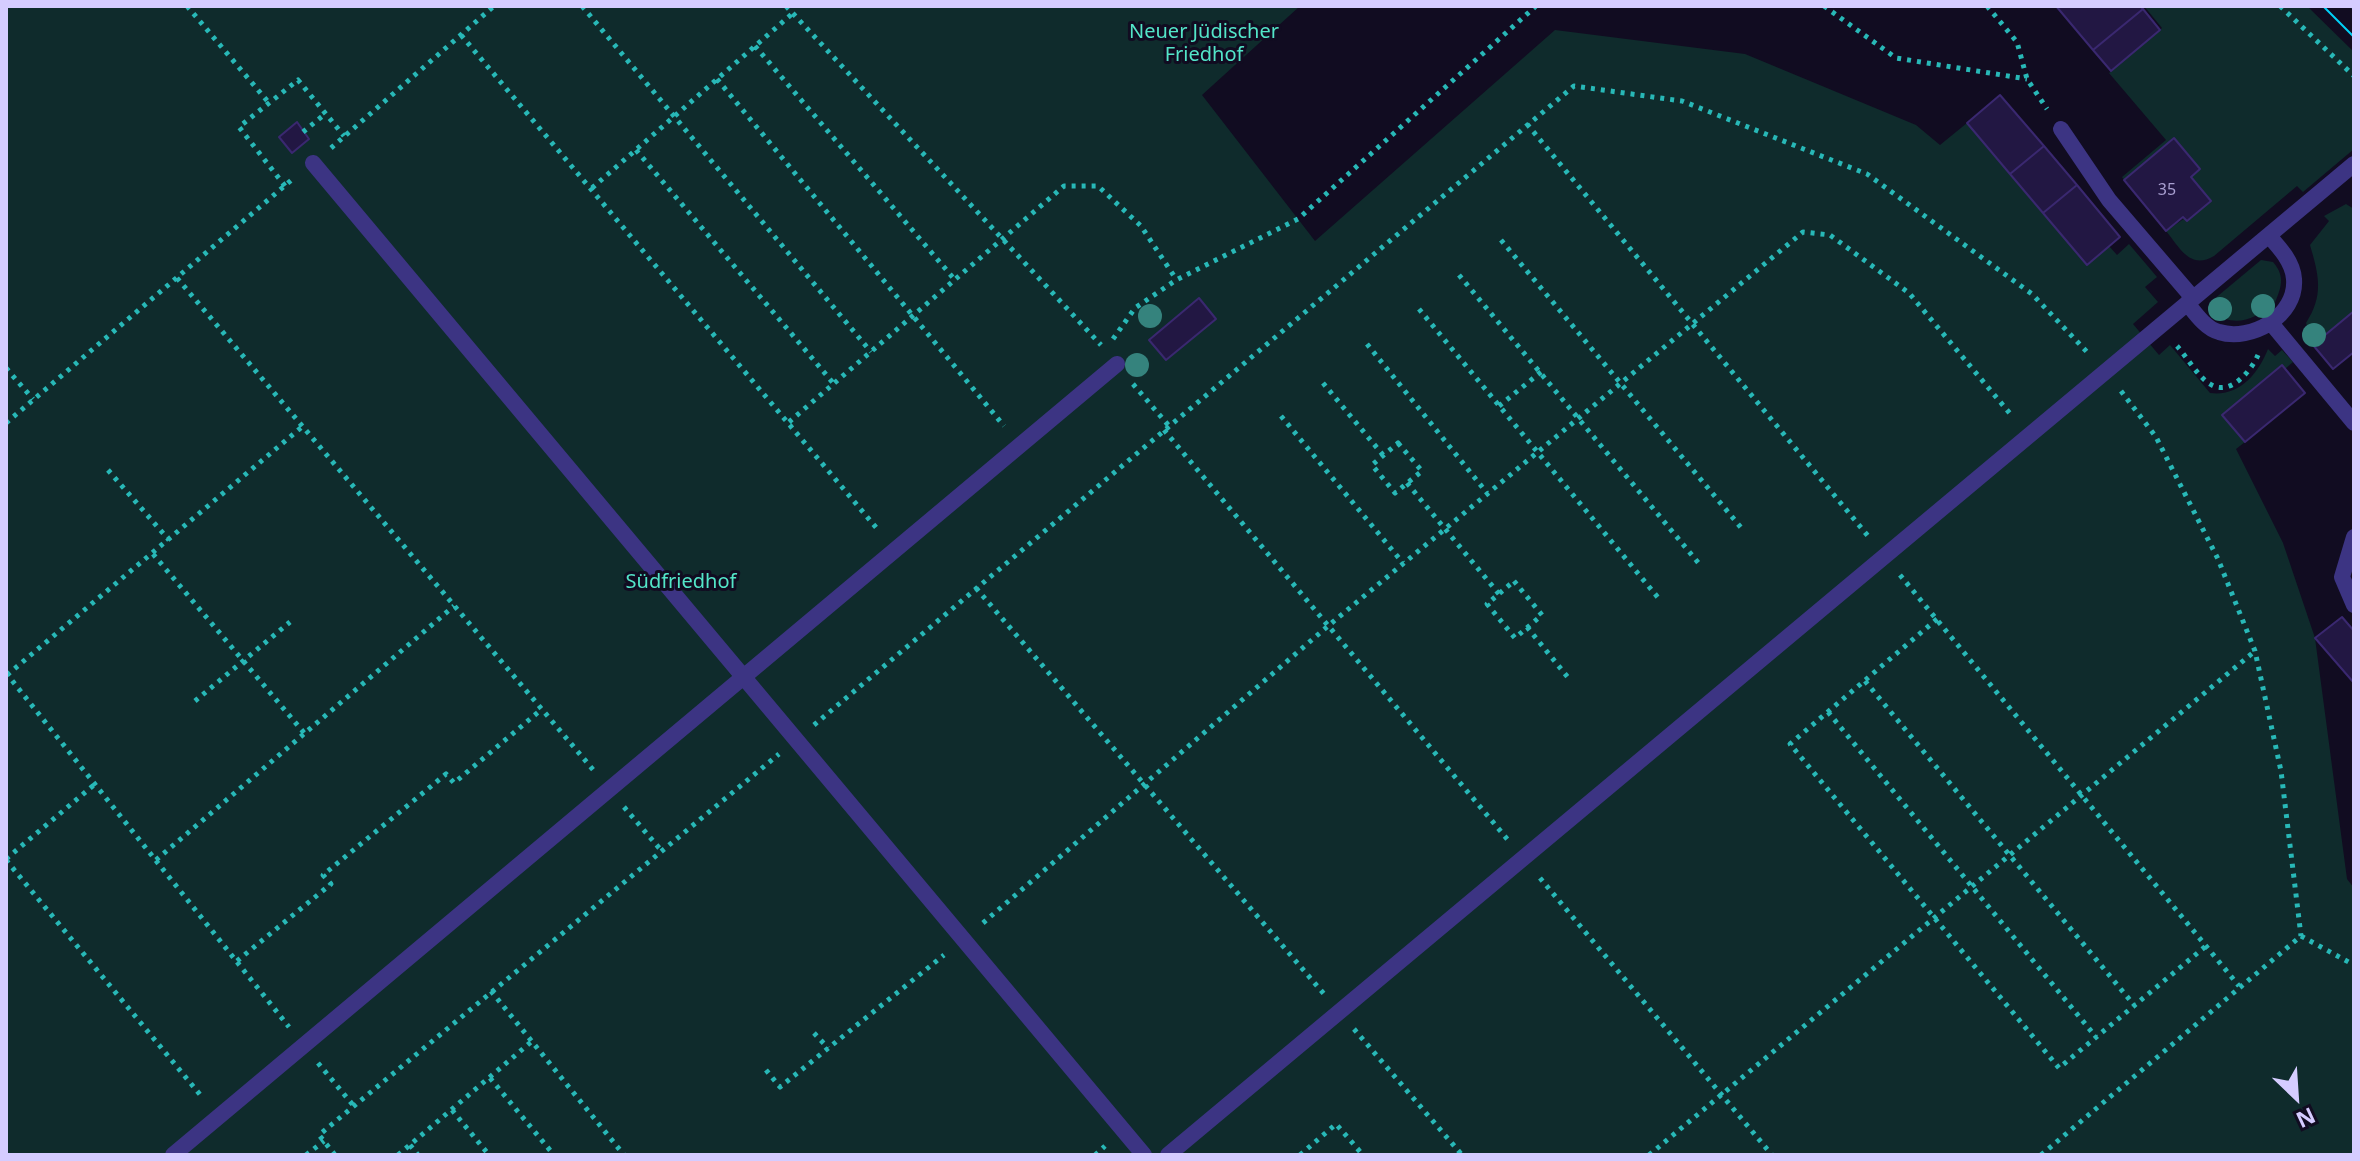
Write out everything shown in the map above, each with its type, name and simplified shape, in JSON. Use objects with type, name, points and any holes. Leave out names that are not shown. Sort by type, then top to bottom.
[{"type":"lane","points":[[2061,129],[2109,200],[2216,332],[2241,336],[2271,323],[2288,304],[2294,279],[2285,254],[2269,236]]},
{"type":"lane","points":[[313,163],[746,675],[1144,1155]]},
{"type":"lane","points":[[1168,1155],[2354,164]]},
{"type":"lane","points":[[2271,323],[2354,423]]},
{"type":"lane","points":[[173,1155],[1117,364]]},
{"type":"lane","points":[[2354,537],[2342,577],[2354,605]]},
{"type":"path","points":[[187,6],[269,103]]},
{"type":"path","points":[[6,423],[494,6]]},
{"type":"path","points":[[582,6],[871,352]]},
{"type":"path","points":[[786,6],[1106,350],[1135,308],[1176,280],[1298,219],[1536,6]]},
{"type":"path","points":[[1824,6],[1896,58],[2027,79]]},
{"type":"path","points":[[1987,6],[2017,42],[2027,79],[2061,129]]},
{"type":"path","points":[[2280,6],[2354,76]]},
{"type":"path","points":[[592,188],[793,13]]},
{"type":"path","points":[[461,35],[789,422],[894,551]]},
{"type":"path","points":[[755,46],[955,280]]},
{"type":"path","points":[[717,79],[1020,446]]},
{"type":"path","points":[[285,186],[239,127],[298,80],[344,136]]},
{"type":"path","points":[[335,1155],[319,1135],[353,1105],[660,849],[798,739],[1574,86],[1682,101],[1867,174],[2032,294],[2105,371],[2156,437],[2218,559],[2255,651],[2281,771],[2301,936]]},
{"type":"path","points":[[303,132],[325,114]]},
{"type":"path","points":[[636,150],[834,384]]},
{"type":"path","points":[[789,422],[1064,186],[1098,186],[1141,226],[1176,280]]},
{"type":"path","points":[[766,1070],[780,1087],[964,939],[1328,626],[1803,232],[1830,235],[1909,293],[2028,435]]},
{"type":"path","points":[[1501,240],[1743,530]]},
{"type":"path","points":[[1459,275],[1701,566]]},
{"type":"path","points":[[177,278],[660,849]]},
{"type":"path","points":[[1419,309],[1660,600]]},
{"type":"path","points":[[2171,338],[2211,385],[2223,387],[2236,384],[2252,369],[2259,346]]},
{"type":"path","points":[[1367,344],[1487,493]]},
{"type":"path","points":[[1117,364],[1328,626],[1772,1155]]},
{"type":"path","points":[[6,368],[33,399]]},
{"type":"path","points":[[1499,406],[1541,372]]},
{"type":"path","points":[[1323,383],[1383,455]]},
{"type":"path","points":[[1281,416],[1403,563]]},
{"type":"path","points":[[303,426],[7,674],[353,1105]]},
{"type":"path","points":[[1398,443],[1422,471],[1407,483],[1395,493],[1372,465],[1398,443]]},
{"type":"path","points":[[108,470],[169,540]]},
{"type":"path","points":[[1407,483],[1499,594]]},
{"type":"path","points":[[153,554],[305,734]]},
{"type":"path","points":[[1514,581],[1542,615],[1515,638],[1487,604],[1499,594],[1514,581]]},
{"type":"path","points":[[976,588],[1462,1155]]},
{"type":"path","points":[[156,860],[454,606]]},
{"type":"path","points":[[1937,619],[1790,744],[2059,1068],[2206,946]]},
{"type":"path","points":[[195,701],[290,622]]},
{"type":"path","points":[[1527,627],[1570,680]]},
{"type":"path","points":[[1649,1155],[2255,651]]},
{"type":"path","points":[[1865,681],[2134,1005]]},
{"type":"path","points":[[237,961],[331,884],[323,875],[446,774],[454,783],[542,709]]},
{"type":"path","points":[[1828,712],[2096,1037]]},
{"type":"path","points":[[95,784],[6,859],[218,1117]]},
{"type":"path","points":[[2301,936],[2354,965]]},
{"type":"path","points":[[2041,1155],[2301,936]]},
{"type":"path","points":[[491,991],[624,1155]]},
{"type":"path","points":[[814,1033],[828,1048]]},
{"type":"path","points":[[398,1155],[531,1042]]},
{"type":"path","points":[[490,1078],[554,1155]]},
{"type":"path","points":[[452,1110],[489,1155]]},
{"type":"path","points":[[1300,1155],[1336,1124],[1363,1155]]},
{"type":"path","points":[[306,1155],[324,1141]]},
{"type":"path","points":[[410,1145],[418,1155]]},
{"type":"green space","name":"Südfriedhof","points":[[6,6],[1300,6],[1202,95],[1315,241],[1555,30],[1745,54],[1916,125],[1940,145],[1967,123],[2086,264],[2109,246],[2117,255],[2129,244],[2157,277],[2145,287],[2158,302],[2133,324],[2159,355],[2170,345],[2210,393],[2230,391],[2246,382],[2259,367],[2268,349],[2275,356],[2282,350],[2293,362],[2285,369],[2281,365],[2222,415],[2245,442],[2236,449],[2283,543],[2315,638],[2347,879],[2354,888],[2354,1155],[6,1155]]},
{"type":"green space","points":[[2144,6],[2307,6],[2354,52],[2354,149],[2303,192],[2297,186],[2206,260],[2192,259],[2186,255],[2166,231],[2210,201],[2191,177],[2200,169],[2174,139],[2124,180],[2122,177],[2166,140],[2109,73],[2162,28]]},
{"type":"green space","points":[[2346,204],[2354,209],[2354,311],[2313,345],[2306,323],[2318,294],[2318,285],[2310,245],[2329,221],[2324,216]]},
{"type":"green space","points":[[2261,260],[2273,262],[2280,273],[2280,288],[2274,305],[2259,314],[2236,321],[2213,311],[2213,300]]},
{"type":"building","points":[[2056,6],[2140,6],[2143,9],[2093,50]]},
{"type":"building","points":[[2143,9],[2160,30],[2111,71],[2093,50]]},
{"type":"building","points":[[2000,95],[2044,146],[2010,174],[1967,123]]},
{"type":"building","points":[[297,122],[309,139],[292,153],[279,137]]},
{"type":"building","points":[[2174,138],[2200,169],[2191,177],[2211,201],[2187,221],[2183,217],[2166,231],[2124,180]]},
{"type":"building","points":[[2044,146],[2077,185],[2043,213],[2010,174]]},
{"type":"building","points":[[2077,185],[2120,237],[2087,265],[2043,213]]},
{"type":"building","points":[[1199,298],[1216,319],[1166,360],[1149,340]]},
{"type":"building","points":[[2354,311],[2354,352],[2333,369],[2313,345]]},
{"type":"building","points":[[2282,365],[2305,393],[2245,442],[2222,415]]},
{"type":"building","points":[[2342,617],[2354,631],[2354,683],[2315,638]]},
{"type":"tram line","points":[[2323,6],[2354,37]]},
{"type":"tram line","points":[[2351,6],[2354,9]]},
{"type":"park label","name":"Neuer Jüdischer Friedhof","points":[[1204,44]]}]
